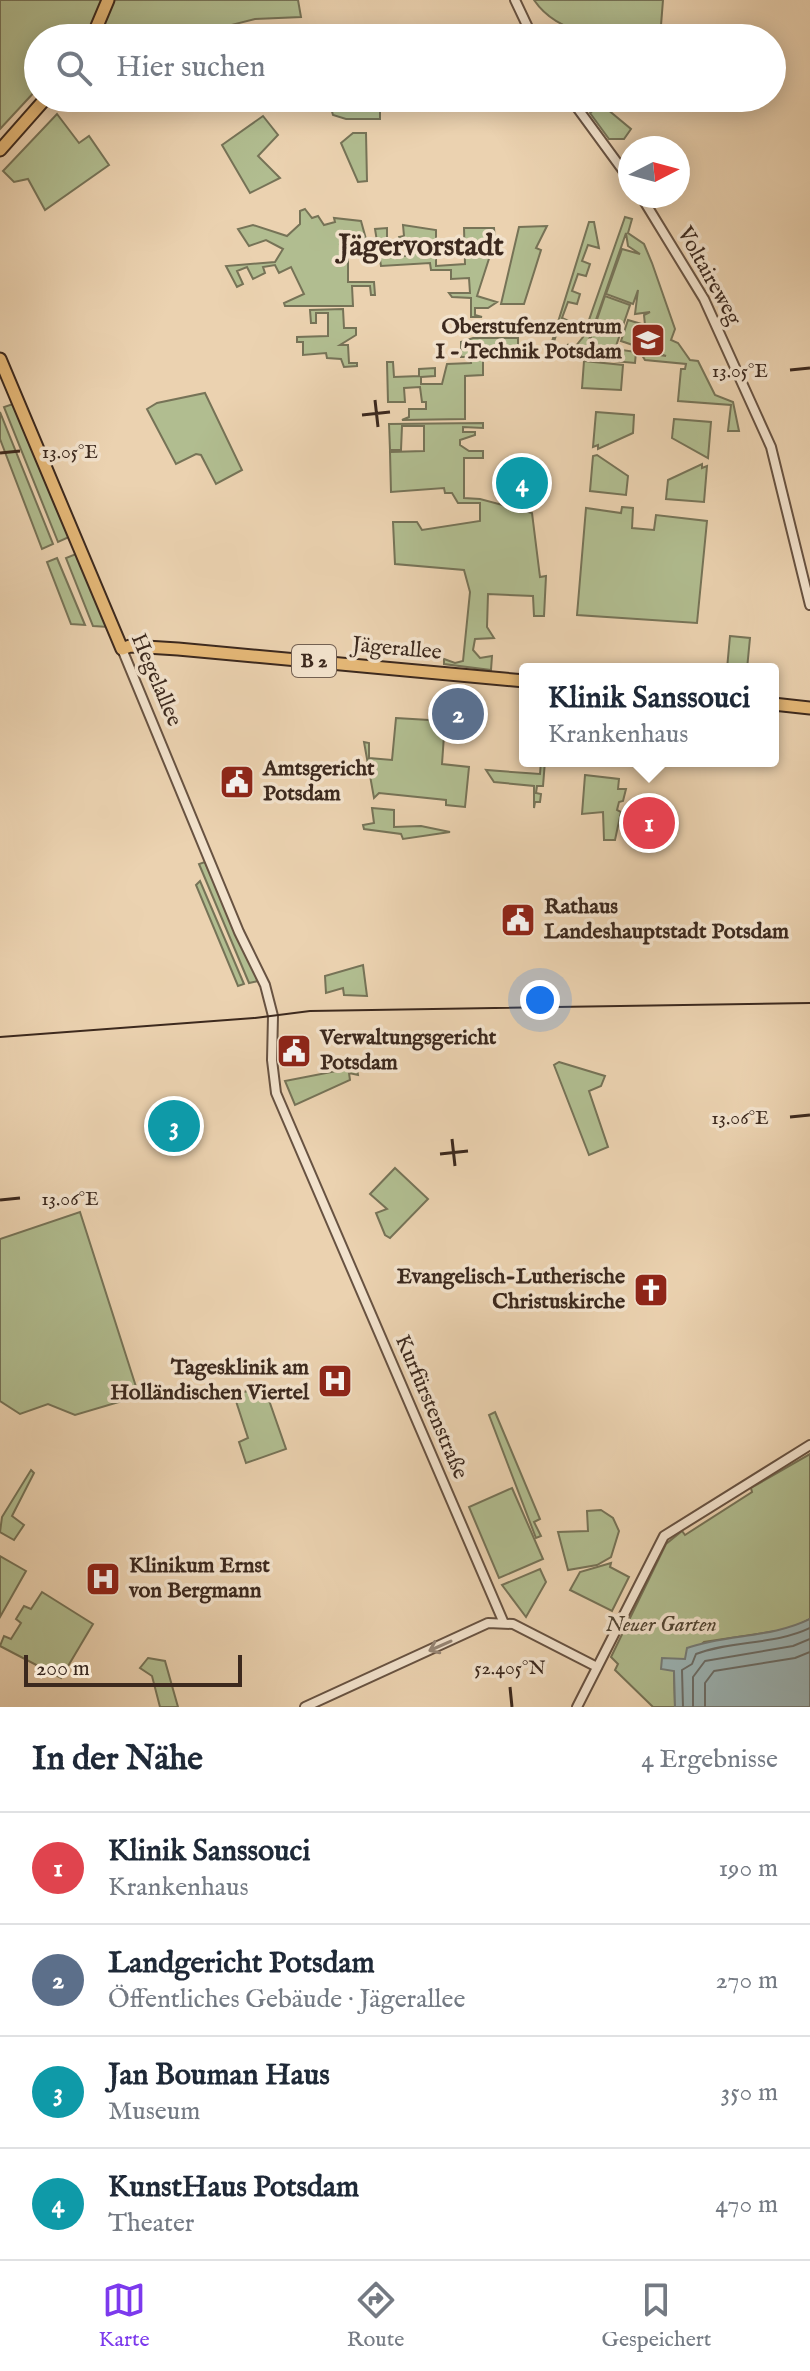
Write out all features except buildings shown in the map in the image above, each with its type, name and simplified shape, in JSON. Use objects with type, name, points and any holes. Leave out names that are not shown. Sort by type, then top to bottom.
[{"type":"main road","points":[[98,24],[108,0]]},
{"type":"main road","points":[[0,150],[34,112]]},
{"type":"main road","name":"Hegelallee","points":[[0,359],[122,649]]},
{"type":"main road","name":"Jägerallee","points":[[122,649],[130,646],[178,649],[519,680]]},
{"type":"main road","points":[[779,705],[810,708]]},
{"type":"street","points":[[515,0],[526,24]]},
{"type":"street","points":[[580,112],[618,164]]},
{"type":"street","name":"Voltaireweg","points":[[648,208],[704,299],[771,447],[810,605]]},
{"type":"street","name":"Hegelallee","points":[[122,649],[239,932],[265,985],[273,1016]]},
{"type":"street","name":"Kurfürstenstraße","points":[[273,1016],[272,1060],[276,1093],[503,1621]]},
{"type":"street","points":[[577,1707],[664,1536],[810,1445]]},
{"type":"street","points":[[305,1707],[488,1623],[503,1621],[597,1667]]},
{"type":"green space","points":[[0,0],[298,0],[301,17],[255,19],[235,24],[24,24],[24,103],[0,129]]},
{"type":"green space","points":[[534,0],[663,0],[661,24],[561,24],[545,13]]},
{"type":"green space","points":[[332,112],[380,112],[380,119],[346,119]]},
{"type":"green space","points":[[591,112],[611,112],[631,129],[626,136],[609,139]]},
{"type":"green space","points":[[57,114],[79,143],[89,136],[109,165],[45,210],[28,179],[14,182],[3,171]]},
{"type":"green space","points":[[263,116],[278,135],[258,156],[280,178],[250,193],[222,145]]},
{"type":"green space","points":[[353,133],[366,133],[367,181],[358,182],[341,143]]},
{"type":"green space","points":[[305,209],[312,218],[318,216],[324,225],[335,222],[334,218],[361,221],[369,250],[348,256],[348,282],[374,282],[375,295],[371,295],[370,286],[352,286],[353,306],[285,306],[284,303],[304,294],[291,267],[279,273],[275,265],[263,267],[265,273],[253,279],[247,267],[237,271],[243,284],[237,287],[226,266],[275,262],[283,249],[266,240],[249,246],[238,229],[253,225],[287,236],[300,224],[300,211]]},
{"type":"green space","points":[[625,217],[632,219],[628,233],[644,244],[652,263],[675,329],[671,340],[678,343],[690,360],[698,361],[715,395],[733,402],[739,431],[728,431],[731,405],[678,401],[681,369],[685,369],[686,364],[645,360],[640,352],[666,356],[621,341],[628,320],[645,325],[644,315],[650,312],[635,314],[638,290],[633,304],[606,294],[622,249],[640,254],[628,246],[626,233],[588,343],[614,352],[589,343],[605,296],[630,305],[615,349],[636,352],[635,363],[567,357],[583,337]]},
{"type":"green space","points":[[589,222],[594,222],[599,248],[588,245],[582,261],[590,264],[586,276],[578,274],[572,291],[580,294],[577,304],[568,302],[562,318],[571,322],[568,332],[558,329],[553,345],[566,350],[568,344],[569,350],[564,356],[553,354],[550,348]]},
{"type":"green space","points":[[403,225],[436,230],[436,266],[465,264],[464,228],[494,228],[495,240],[477,296],[497,302],[488,308],[475,308],[475,315],[482,317],[471,317],[471,298],[452,297],[449,293],[470,293],[469,278],[451,279],[451,270],[431,270],[430,263],[381,266],[375,229],[387,228],[387,243],[394,244],[394,256],[412,256],[412,243],[400,244],[399,237],[404,236]]},
{"type":"green space","points":[[547,226],[536,248],[541,250],[524,304],[501,304],[519,227]]},
{"type":"green space","points":[[343,309],[344,328],[356,328],[356,335],[340,345],[348,345],[349,363],[357,363],[357,366],[344,367],[341,359],[327,358],[326,353],[303,355],[303,342],[297,342],[297,337],[328,336],[328,313],[316,313],[316,323],[311,323],[310,310]]},
{"type":"green space","points":[[473,338],[518,338],[518,356],[483,357],[483,375],[465,376],[465,419],[402,420],[409,417],[409,409],[426,409],[426,402],[422,402],[420,387],[404,388],[405,402],[388,402],[387,362],[393,362],[394,377],[419,376],[419,369],[435,368],[435,376],[421,377],[421,384],[442,384],[447,364],[471,363],[470,357],[461,357],[461,342]]},
{"type":"green space","points":[[584,361],[623,365],[621,390],[582,388]]},
{"type":"green space","points":[[205,393],[242,470],[216,484],[201,455],[196,454],[176,464],[147,409],[157,403]]},
{"type":"green space","points":[[13,404],[69,537],[58,542],[4,407]]},
{"type":"green space","points":[[0,412],[53,544],[42,549],[0,439]]},
{"type":"green space","points":[[596,412],[634,415],[633,433],[598,449],[598,445],[593,447]]},
{"type":"green space","points":[[674,419],[711,422],[708,458],[672,438]]},
{"type":"green space","points":[[483,423],[483,428],[463,427],[463,432],[475,432],[475,435],[460,440],[460,445],[469,451],[483,451],[483,458],[464,458],[464,498],[480,499],[532,513],[540,577],[546,576],[544,616],[534,616],[533,596],[488,594],[487,627],[494,638],[475,639],[473,650],[480,658],[492,656],[491,670],[444,664],[444,659],[455,663],[463,661],[470,592],[464,570],[395,564],[393,522],[417,522],[422,530],[480,521],[480,503],[458,503],[452,493],[445,493],[444,488],[391,492],[390,452],[424,451],[424,426],[402,426],[401,450],[390,450],[389,424]]},
{"type":"green space","points":[[597,455],[628,476],[626,495],[590,491],[593,456]]},
{"type":"green space","points":[[702,464],[702,468],[707,466],[704,502],[666,499],[668,480]]},
{"type":"green space","points":[[622,507],[633,508],[632,528],[654,530],[656,515],[707,521],[697,623],[577,615],[586,508],[621,513]]},
{"type":"green space","points":[[76,554],[108,627],[93,626],[66,558]]},
{"type":"green space","points":[[57,558],[85,625],[71,624],[47,562]]},
{"type":"green space","points":[[730,636],[750,638],[748,663],[728,663]]},
{"type":"green space","points":[[396,718],[445,721],[442,764],[469,767],[465,807],[446,805],[446,800],[379,793],[374,798],[364,742],[369,743],[369,758],[392,760]]},
{"type":"green space","points":[[541,767],[545,767],[543,786],[537,786],[536,793],[541,794],[540,802],[535,802],[534,808],[534,786],[494,782],[486,770],[540,774]]},
{"type":"green space","points":[[585,775],[619,779],[618,789],[626,789],[617,810],[621,812],[615,840],[604,840],[603,812],[582,814]]},
{"type":"green space","points":[[372,808],[394,810],[394,827],[421,826],[450,832],[403,839],[401,834],[364,829],[363,825],[374,823]]},
{"type":"green space","points":[[205,862],[258,981],[249,983],[199,864]]},
{"type":"green space","points":[[200,881],[244,984],[238,986],[196,885]]},
{"type":"green space","points":[[363,965],[367,996],[344,995],[343,988],[326,993],[325,976]]},
{"type":"green space","points":[[346,1060],[357,1068],[358,1075],[349,1073],[350,1080],[295,1105],[285,1081],[347,1069]]},
{"type":"green space","points":[[559,1062],[605,1076],[601,1086],[589,1091],[608,1147],[589,1155],[554,1065]]},
{"type":"green space","points":[[395,1168],[428,1199],[390,1238],[385,1235],[376,1213],[387,1209],[370,1194]]},
{"type":"green space","points":[[80,1212],[139,1396],[75,1415],[48,1404],[20,1414],[0,1401],[0,1239]]},
{"type":"green space","points":[[264,1386],[286,1449],[246,1463],[239,1442],[248,1438],[234,1395]]},
{"type":"green space","points":[[495,1412],[540,1519],[534,1522],[541,1536],[536,1538],[489,1415]]},
{"type":"green space","name":"Neuer Garten","points":[[810,1454],[810,1619],[790,1629],[704,1642],[674,1670],[675,1707],[653,1707],[615,1670],[618,1664],[611,1657],[666,1544],[682,1531],[685,1535],[752,1492],[751,1488]]},
{"type":"green space","points":[[31,1470],[34,1473],[12,1516],[24,1525],[14,1540],[0,1532],[2,1517]]},
{"type":"green space","points":[[512,1488],[543,1559],[499,1578],[469,1507]]},
{"type":"green space","points":[[601,1510],[613,1518],[619,1531],[611,1557],[597,1565],[568,1570],[558,1532],[588,1531],[587,1511]]},
{"type":"green space","points":[[0,1556],[26,1571],[0,1617]]},
{"type":"green space","points":[[611,1563],[610,1567],[629,1577],[612,1611],[570,1590],[580,1572]]},
{"type":"green space","points":[[540,1569],[546,1582],[526,1617],[502,1585]]},
{"type":"green space","points":[[42,1592],[93,1624],[61,1678],[0,1646],[4,1636],[11,1639],[21,1623],[16,1619],[24,1606],[31,1609]]},
{"type":"green space","points":[[148,1658],[165,1661],[178,1707],[160,1707],[152,1676],[140,1668]]},
{"type":"water","points":[[810,1619],[810,1707],[675,1707],[674,1671],[661,1669],[662,1658],[685,1659],[687,1648],[780,1630]]},
{"type":"tram line","points":[[255,1018],[310,1011],[810,1003]]},
{"type":"tram line","points":[[0,1037],[254,1018]]},
{"type":"place","name":"Oberstufenzentrum I - Technik Potsdam","points":[[648,340]]},
{"type":"place","name":"KunstHaus Potsdam","points":[[522,483]]},
{"type":"place","name":"Landgericht Potsdam","points":[[458,714]]},
{"type":"place","name":"Amtsgericht Potsdam","points":[[237,782]]},
{"type":"place","name":"Klinik Sanssouci","points":[[649,823]]},
{"type":"place","name":"Rathaus Landeshauptstadt Potsdam","points":[[518,920]]},
{"type":"place","name":"Verwaltungsgericht Potsdam","points":[[294,1051]]},
{"type":"place","name":"Jan Bouman Haus","points":[[174,1126]]},
{"type":"place","name":"Evangelisch-Lutherische Christuskirche","points":[[651,1290]]},
{"type":"place","name":"Tagesklinik am Holländischen Viertel","points":[[335,1381]]},
{"type":"place","name":"Klinikum Ernst von Bergmann","points":[[103,1579]]},
{"type":"district","name":"Jägervorstadt","points":[[421,247]]}]
